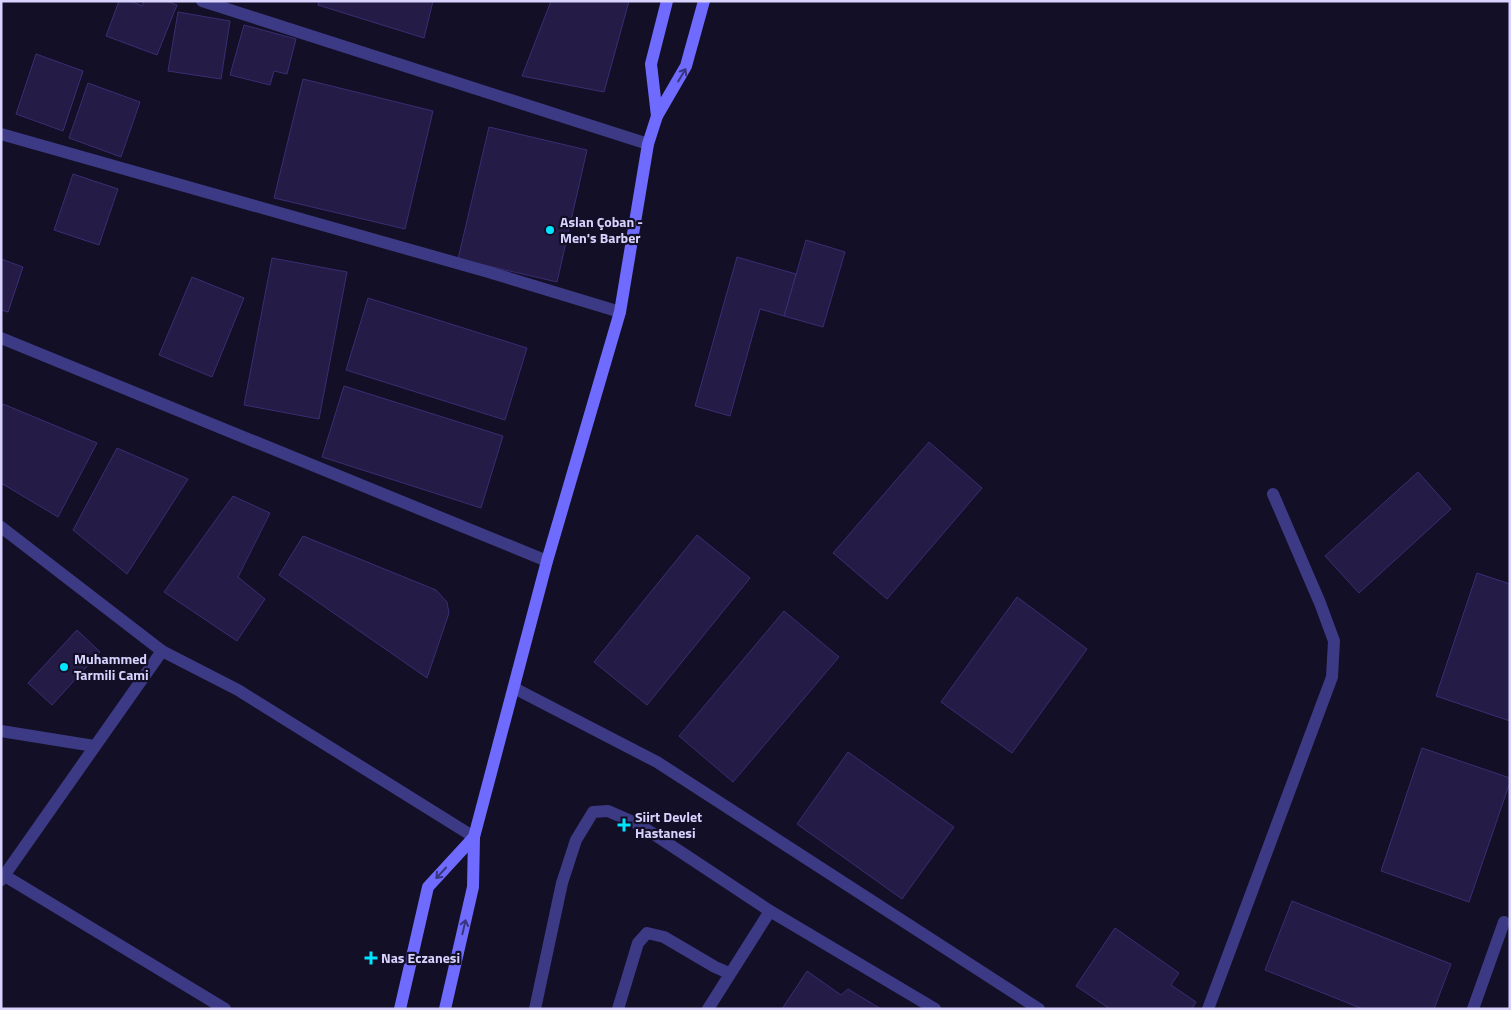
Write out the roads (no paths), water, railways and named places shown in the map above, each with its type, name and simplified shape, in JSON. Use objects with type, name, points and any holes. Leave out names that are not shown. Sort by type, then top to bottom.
[{"type":"street","points":[[202,1],[648,144]]},
{"type":"street","points":[[657,116],[651,64],[667,1]]},
{"type":"street","points":[[445,1009],[473,887],[474,837],[548,561],[620,312],[648,144],[657,116],[686,66],[704,1]]},
{"type":"street","points":[[1,134],[476,268],[620,312]]},
{"type":"street","points":[[1,338],[548,561]]},
{"type":"street","points":[[1208,1009],[1332,677],[1334,641],[1320,603],[1273,494]]},
{"type":"street","points":[[1,527],[162,651],[238,690],[474,837]]},
{"type":"street","points":[[162,651],[3,878],[225,1009]]},
{"type":"street","points":[[514,688],[657,762],[1039,1009]]},
{"type":"street","points":[[1,731],[94,746]]},
{"type":"street","points":[[535,1009],[562,883],[576,840],[592,812],[608,811],[640,825],[770,911],[935,1009]]},
{"type":"street","points":[[400,1009],[428,887],[474,837]]},
{"type":"street","points":[[708,1009],[729,973],[770,911]]},
{"type":"street","points":[[1473,1009],[1504,922]]},
{"type":"street","points":[[618,1009],[638,943],[647,933],[664,937],[715,967],[729,973]]},
{"type":"place","name":"Aslan Çoban - Men's Barber","points":[[550,230]]},
{"type":"place","name":"Muhammed Tarmili Cami","points":[[64,667]]},
{"type":"place","name":"Siirt Devlet Hastanesi","points":[[624,825]]},
{"type":"place","name":"Nas Eczanesi","points":[[371,958]]}]
